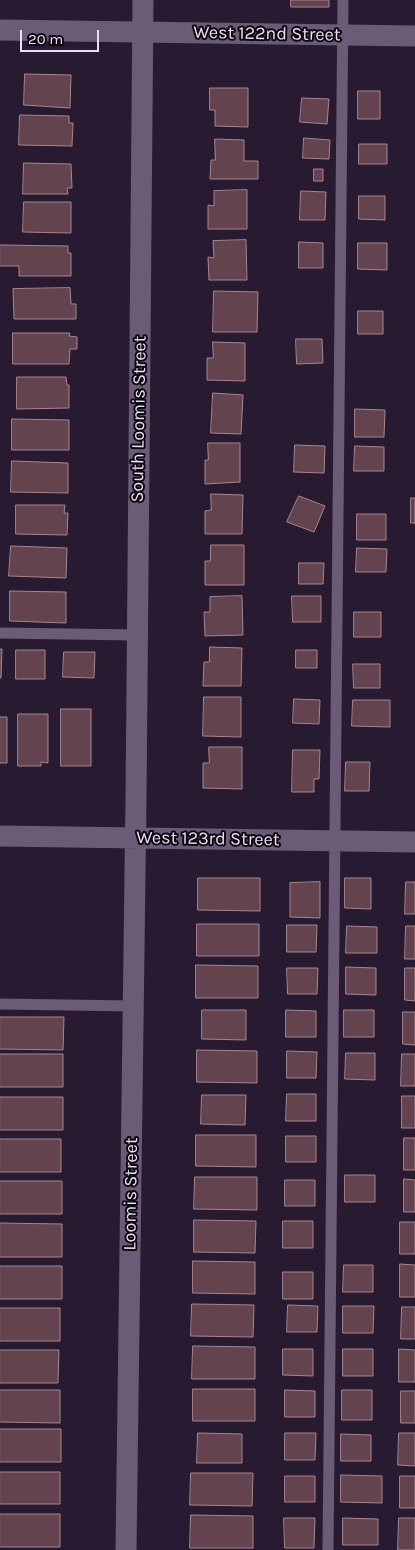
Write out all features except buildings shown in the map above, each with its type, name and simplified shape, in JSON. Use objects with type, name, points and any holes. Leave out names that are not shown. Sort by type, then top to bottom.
[{"type":"street","name":"South Loomis Street","points":[[135,838],[143,0]]},
{"type":"street","name":"West 122nd Street","points":[[0,30],[415,36]]},
{"type":"street","name":"West 123rd Street","points":[[0,836],[415,842]]},
{"type":"street","name":"Loomis Street","points":[[126,1550],[135,838]]},
{"type":"lane","points":[[328,1550],[343,0]]},
{"type":"lane","points":[[0,633],[137,635]]},
{"type":"lane","points":[[0,1004],[133,1006]]}]
